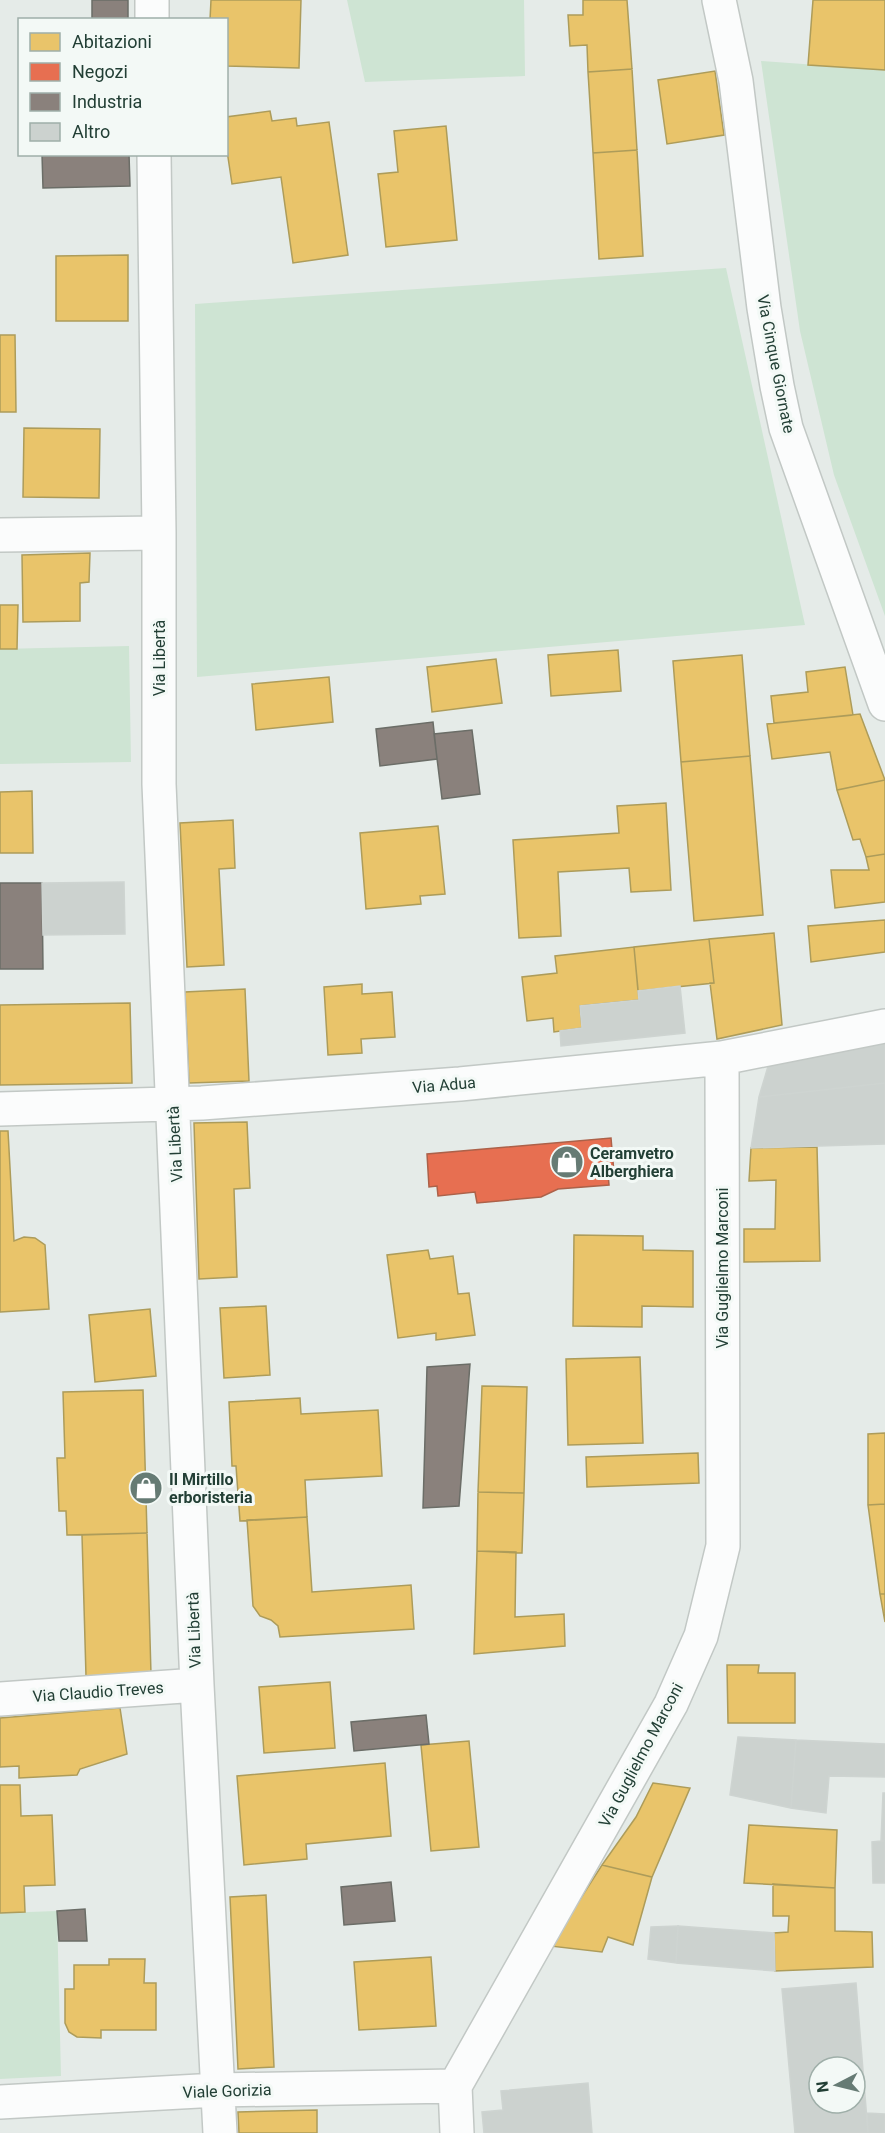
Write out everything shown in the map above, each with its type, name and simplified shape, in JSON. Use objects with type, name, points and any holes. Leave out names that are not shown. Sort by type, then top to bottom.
[{"type":"street","points":[[152,0],[152,18]]},
{"type":"street","name":"Via Cinque Giornate","points":[[719,0],[736,81],[764,308],[786,428],[885,704]]},
{"type":"street","name":"Via Cinque Giornate","points":[[736,81],[742,0]]},
{"type":"street","name":"Via Libertà","points":[[154,156],[159,532],[159,784],[197,1685],[220,2133]]},
{"type":"street","points":[[0,536],[159,532]]},
{"type":"street","name":"Via Adua","points":[[0,1109],[173,1104],[460,1084],[722,1058],[885,1026]]},
{"type":"street","name":"Via Guglielmo Marconi","points":[[455,2086],[671,1704],[700,1636],[723,1546],[722,1058]]},
{"type":"street","name":"Via Claudio Treves","points":[[0,1700],[197,1685]]},
{"type":"street","points":[[455,2086],[457,2133]]},
{"type":"street","name":"Viale Gorizia","points":[[0,2102],[217,2090],[455,2086]]},
{"type":"green space","points":[[347,0],[524,0],[525,76],[365,82]]},
{"type":"green space","points":[[761,61],[885,70],[885,616],[834,475],[800,331]]},
{"type":"green space","points":[[726,268],[805,625],[197,677],[195,304]]},
{"type":"green space","points":[[129,646],[131,762],[0,764],[0,649]]},
{"type":"green space","points":[[57,1911],[61,2076],[0,2079],[0,1913]]},
{"type":"building: Abitazioni","points":[[211,0],[301,0],[299,68],[228,66],[228,18],[210,18]]},
{"type":"building: Abitazioni","points":[[583,0],[627,0],[632,69],[588,72],[587,45],[570,46],[568,15],[583,15]]},
{"type":"building: Abitazioni","points":[[813,0],[885,0],[885,70],[808,65]]},
{"type":"building: Abitazioni","points":[[632,69],[637,150],[593,153],[588,72]]},
{"type":"building: Abitazioni","points":[[715,71],[724,135],[667,144],[658,80]]},
{"type":"building: Abitazioni","points":[[270,111],[272,121],[296,118],[297,126],[329,122],[348,255],[293,263],[281,177],[232,184],[228,156],[228,117]]},
{"type":"building: Abitazioni","points":[[446,126],[457,240],[386,247],[378,174],[398,172],[394,131]]},
{"type":"building: Abitazioni","points":[[637,150],[643,256],[599,259],[593,153]]},
{"type":"building: Abitazioni","points":[[128,255],[128,321],[56,321],[56,256]]},
{"type":"building: Abitazioni","points":[[0,335],[15,335],[16,412],[0,412]]},
{"type":"building: Abitazioni","points":[[24,428],[100,429],[99,498],[23,497]]},
{"type":"building: Abitazioni","points":[[90,553],[89,582],[80,583],[80,621],[23,622],[22,555]]},
{"type":"building: Abitazioni","points":[[0,605],[18,605],[17,649],[0,649]]},
{"type":"building: Abitazioni","points":[[618,650],[621,691],[551,696],[548,655]]},
{"type":"building: Abitazioni","points":[[742,655],[750,756],[681,762],[673,661]]},
{"type":"building: Abitazioni","points":[[496,659],[502,703],[432,712],[427,667]]},
{"type":"building: Abitazioni","points":[[845,667],[853,715],[774,723],[771,696],[808,692],[806,672]]},
{"type":"building: Abitazioni","points":[[329,677],[333,722],[256,730],[252,684]]},
{"type":"building: Abitazioni","points":[[860,714],[885,780],[837,790],[830,752],[772,759],[767,724]]},
{"type":"building: Abitazioni","points":[[750,756],[763,915],[694,921],[681,762]]},
{"type":"building: Abitazioni","points":[[885,780],[885,854],[866,857],[860,839],[853,840],[837,790]]},
{"type":"building: Abitazioni","points":[[32,791],[33,853],[0,853],[0,792]]},
{"type":"building: Abitazioni","points":[[666,803],[671,890],[631,892],[629,868],[558,872],[561,936],[519,938],[513,840],[619,833],[617,806]]},
{"type":"building: Abitazioni","points":[[233,820],[235,868],[219,869],[224,965],[187,967],[180,823]]},
{"type":"building: Abitazioni","points":[[438,826],[445,894],[420,896],[421,904],[366,909],[360,833]]},
{"type":"building: Abitazioni","points":[[885,854],[885,902],[835,908],[831,870],[869,870],[866,857]]},
{"type":"building: Abitazioni","points":[[885,920],[885,952],[811,962],[808,926]]},
{"type":"building: Abitazioni","points":[[774,933],[782,1025],[717,1039],[710,983],[714,983],[709,939]]},
{"type":"building: Abitazioni","points":[[709,939],[714,983],[638,991],[634,947]]},
{"type":"building: Abitazioni","points":[[634,947],[639,1000],[580,1006],[582,1028],[554,1032],[553,1018],[527,1021],[522,977],[557,973],[555,956]]},
{"type":"building: Abitazioni","points":[[362,984],[362,994],[392,992],[395,1037],[361,1039],[362,1053],[328,1055],[324,987]]},
{"type":"building: Abitazioni","points":[[245,989],[249,1081],[189,1083],[185,992]]},
{"type":"building: Abitazioni","points":[[130,1003],[132,1083],[0,1085],[0,1005]]},
{"type":"building: Abitazioni","points":[[247,1122],[250,1188],[234,1189],[237,1277],[199,1279],[194,1123]]},
{"type":"building: Abitazioni","points":[[0,1131],[8,1131],[14,1241],[24,1237],[35,1238],[45,1245],[49,1309],[0,1312]]},
{"type":"building: Abitazioni","points":[[817,1147],[820,1261],[744,1262],[744,1229],[775,1229],[776,1180],[749,1181],[751,1148]]},
{"type":"building: Abitazioni","points":[[574,1235],[643,1236],[643,1250],[693,1251],[693,1307],[642,1306],[642,1327],[573,1326]]},
{"type":"building: Abitazioni","points":[[428,1250],[430,1259],[453,1256],[458,1294],[469,1293],[475,1335],[436,1340],[436,1333],[398,1338],[387,1255]]},
{"type":"building: Abitazioni","points":[[266,1306],[270,1375],[224,1378],[220,1308]]},
{"type":"building: Abitazioni","points":[[150,1309],[156,1376],[95,1382],[89,1315]]},
{"type":"building: Abitazioni","points":[[640,1357],[643,1443],[568,1445],[566,1359]]},
{"type":"building: Abitazioni","points":[[482,1386],[527,1387],[524,1493],[478,1492]]},
{"type":"building: Abitazioni","points":[[143,1390],[147,1533],[67,1535],[66,1511],[59,1511],[57,1458],[65,1458],[63,1392]]},
{"type":"building: Abitazioni","points":[[300,1398],[301,1414],[378,1410],[382,1476],[305,1480],[307,1517],[240,1521],[236,1466],[232,1466],[229,1402]]},
{"type":"building: Abitazioni","points":[[885,1433],[885,1504],[868,1505],[868,1434]]},
{"type":"building: Abitazioni","points":[[698,1453],[699,1483],[587,1487],[586,1457]]},
{"type":"building: Abitazioni","points":[[478,1492],[524,1493],[522,1553],[477,1551]]},
{"type":"building: Abitazioni","points":[[885,1504],[885,1594],[880,1594],[868,1505]]},
{"type":"building: Abitazioni","points":[[307,1517],[312,1592],[411,1585],[414,1629],[280,1637],[278,1626],[271,1620],[260,1616],[253,1606],[247,1520]]},
{"type":"building: Abitazioni","points":[[147,1533],[151,1674],[86,1676],[82,1535]]},
{"type":"building: Abitazioni","points":[[477,1551],[516,1552],[515,1617],[564,1614],[565,1646],[474,1654]]},
{"type":"building: Abitazioni","points":[[880,1594],[885,1594],[885,1622]]},
{"type":"building: Abitazioni","points":[[727,1665],[759,1665],[758,1673],[795,1673],[795,1723],[728,1723]]},
{"type":"building: Abitazioni","points":[[330,1682],[335,1748],[264,1753],[259,1687]]},
{"type":"building: Abitazioni","points":[[120,1708],[127,1754],[80,1769],[77,1775],[19,1778],[19,1766],[0,1767],[0,1718]]},
{"type":"building: Abitazioni","points":[[469,1741],[479,1847],[431,1851],[421,1745]]},
{"type":"building: Abitazioni","points":[[385,1763],[391,1836],[306,1844],[307,1859],[244,1865],[237,1776]]},
{"type":"building: Abitazioni","points":[[653,1783],[690,1788],[652,1877],[602,1865],[636,1817]]},
{"type":"building: Abitazioni","points":[[0,1785],[20,1785],[21,1816],[52,1815],[55,1885],[24,1886],[25,1912],[0,1913]]},
{"type":"building: Abitazioni","points":[[749,1825],[837,1830],[835,1888],[744,1883]]},
{"type":"building: Abitazioni","points":[[602,1865],[652,1877],[633,1945],[608,1937],[602,1952],[550,1946]]},
{"type":"building: Abitazioni","points":[[773,1884],[835,1888],[835,1931],[872,1932],[873,1967],[775,1971],[774,1933],[788,1932],[789,1916],[773,1916]]},
{"type":"building: Abitazioni","points":[[266,1895],[274,2067],[238,2069],[230,1897]]},
{"type":"building: Abitazioni","points":[[431,1957],[436,2026],[359,2030],[354,1962]]},
{"type":"building: Abitazioni","points":[[109,1959],[145,1959],[144,1983],[156,1983],[156,2030],[101,2030],[101,2038],[77,2037],[69,2032],[65,2023],[65,1989],[74,1989],[74,1965],[109,1965]]},
{"type":"building: Abitazioni","points":[[317,2110],[317,2133],[239,2133],[238,2112]]},
{"type":"building: Negozi","points":[[611,1138],[614,1173],[608,1173],[609,1185],[558,1189],[541,1197],[477,1203],[475,1192],[438,1196],[437,1186],[429,1187],[427,1154]]},
{"type":"building: Industria","points":[[92,0],[128,0],[128,18],[92,18]]},
{"type":"building: Industria","points":[[42,156],[129,156],[130,186],[43,188]]},
{"type":"building: Industria","points":[[433,722],[437,759],[380,766],[376,729]]},
{"type":"building: Industria","points":[[472,730],[480,794],[442,799],[434,734]]},
{"type":"building: Industria","points":[[0,883],[42,883],[43,969],[0,969]]},
{"type":"building: Industria","points":[[470,1364],[459,1506],[423,1508],[427,1367]]},
{"type":"building: Industria","points":[[426,1715],[429,1744],[354,1751],[351,1722]]},
{"type":"building: Industria","points":[[391,1882],[395,1921],[344,1925],[341,1887]]},
{"type":"building: Industria","points":[[85,1909],[87,1941],[59,1941],[57,1911]]},
{"type":"building: Altro","points":[[124,882],[125,934],[43,935],[42,883]]},
{"type":"building: Altro","points":[[680,986],[685,1033],[561,1046],[560,1031],[582,1028],[580,1006],[639,1000],[638,991]]},
{"type":"building: Altro","points":[[885,1041],[885,1083],[759,1097],[769,1063]]},
{"type":"building: Altro","points":[[885,1083],[885,1144],[751,1148],[759,1097]]},
{"type":"building: Altro","points":[[738,1737],[796,1740],[791,1808],[730,1795]]},
{"type":"building: Altro","points":[[796,1740],[885,1744],[885,1777],[829,1776],[826,1813],[791,1808]]},
{"type":"building: Altro","points":[[883,1793],[885,1793],[885,1841],[881,1841]]},
{"type":"building: Altro","points":[[885,1841],[885,1883],[873,1883],[872,1842]]},
{"type":"building: Altro","points":[[678,1926],[774,1933],[775,1971],[676,1963]]},
{"type":"building: Altro","points":[[678,1926],[676,1963],[648,1959],[651,1927]]},
{"type":"building: Altro","points":[[856,1983],[862,2055],[807,2055],[807,2115],[867,2115],[868,2133],[795,2133],[782,1989]]},
{"type":"building: Altro","points":[[588,2083],[592,2133],[484,2133],[482,2112],[503,2110],[501,2091]]},
{"type":"building: Altro","points":[[867,2113],[885,2114],[885,2133],[868,2133]]},
{"type":"place","name":"Ceramvetro Alberghiera","points":[[567,1162]]},
{"type":"place","name":"Il Mirtillo erboristeria","points":[[146,1488]]}]
